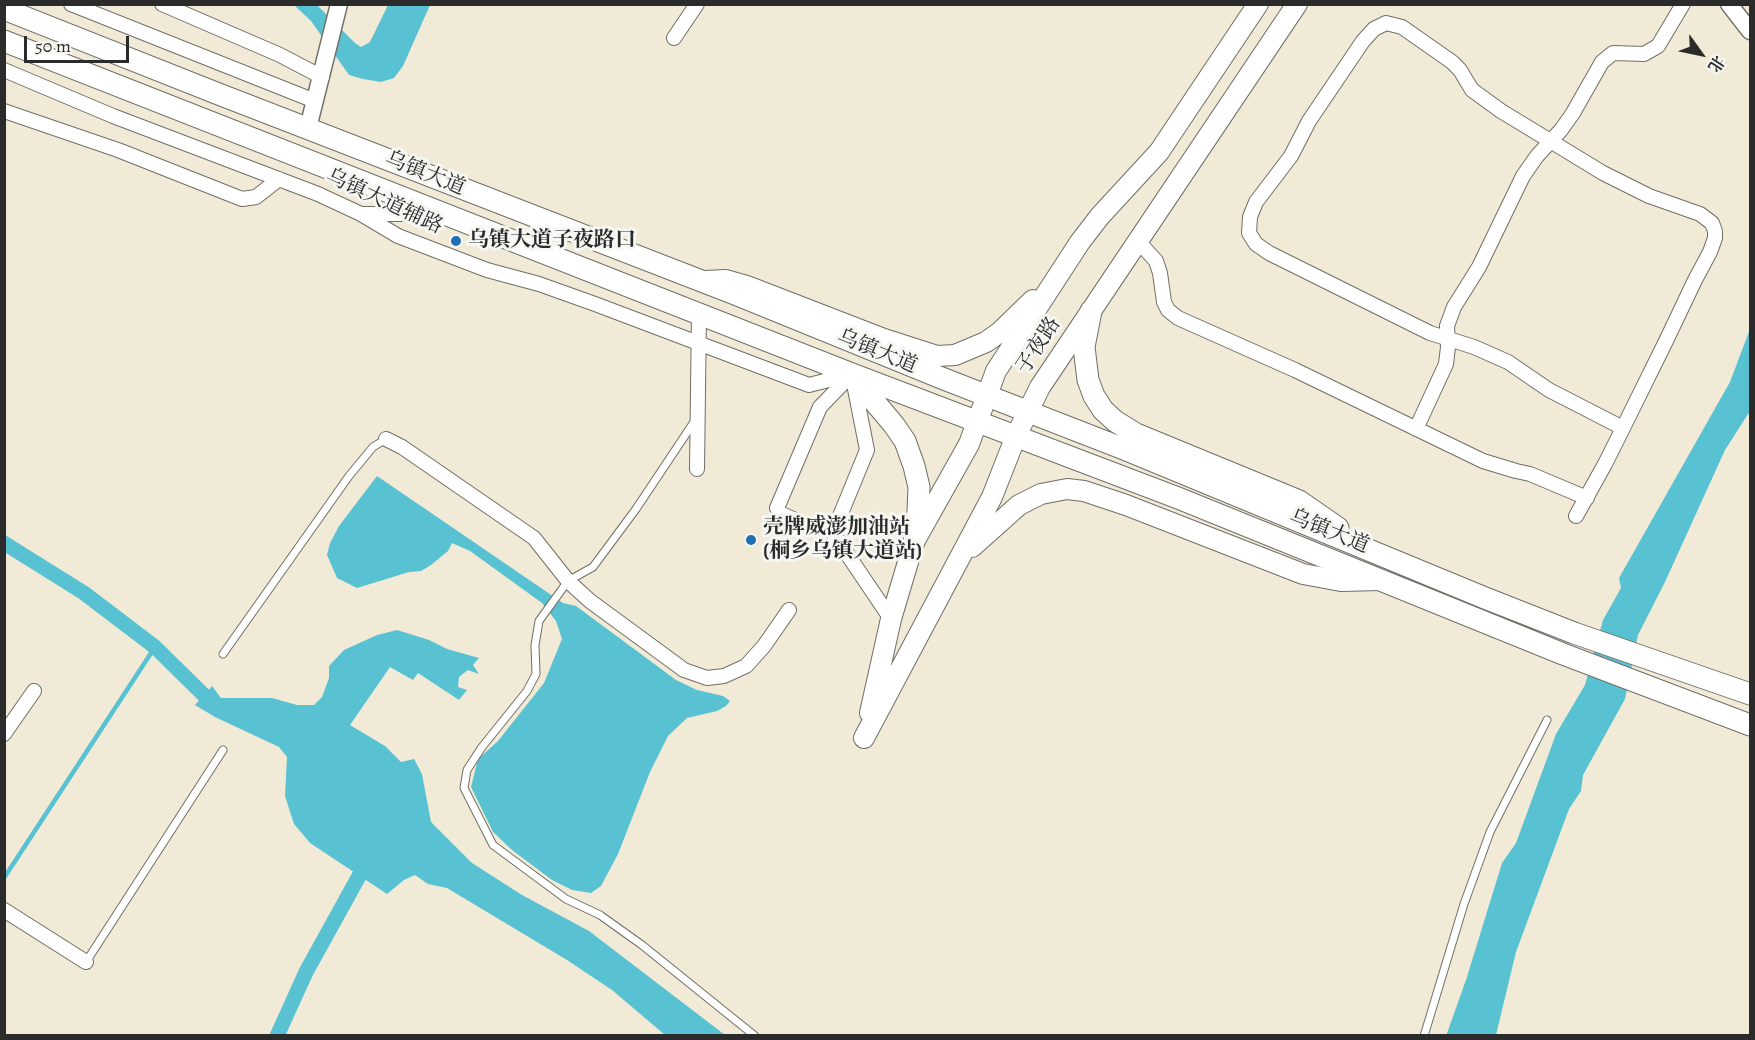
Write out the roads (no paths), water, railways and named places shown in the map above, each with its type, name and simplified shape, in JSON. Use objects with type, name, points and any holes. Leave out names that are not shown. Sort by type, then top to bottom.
[{"type":"main road","name":"子夜路","points":[[1258,4],[1159,152],[1100,216],[996,370],[978,422],[960,463],[914,542],[891,619],[864,738],[992,497],[1016,436],[1040,387],[1297,4]]},
{"type":"main road","name":"乌镇大道","points":[[4,9],[702,281],[1574,633],[1750,694]]},
{"type":"main road","name":"乌镇大道","points":[[4,41],[852,374],[1217,513],[1563,654],[1750,725]]},
{"type":"main road","points":[[628,285],[640,257]]},
{"type":"main road","points":[[702,281],[726,280],[747,286],[884,339],[938,356],[955,355],[986,342],[1000,332],[1058,275]]},
{"type":"main road","points":[[1091,311],[1084,347],[1088,380],[1099,403],[1115,421],[1136,434],[1299,501],[1327,519],[1357,544]]},
{"type":"main road","points":[[852,374],[894,425],[904,441],[914,466],[919,487],[914,542]]},
{"type":"main road","points":[[960,559],[1018,505],[1047,492],[1067,489],[1084,491],[1126,505],[1303,574],[1341,581],[1381,580]]},
{"type":"street","points":[[71,4],[315,101]]},
{"type":"street","points":[[162,4],[322,74]]},
{"type":"street","points":[[674,38],[697,4]]},
{"type":"street","points":[[1416,429],[1446,364],[1447,326],[1454,307],[1479,267],[1523,176],[1573,113],[1602,62],[1613,53],[1644,54],[1658,46],[1683,4]]},
{"type":"street","points":[[1729,4],[1750,31]]},
{"type":"street","points":[[308,128],[339,8]]},
{"type":"street","points":[[1576,516],[1623,428],[1710,252],[1715,238],[1712,223],[1700,214],[1648,196],[1550,141],[1472,90],[1461,70],[1402,27],[1386,23],[1374,29],[1363,41],[1309,121],[1291,156],[1256,202],[1250,217],[1250,233],[1256,244],[1269,253],[1391,315],[1430,333],[1474,347],[1508,362],[1549,390],[1623,428]]},
{"type":"street","name":"乌镇大道辅路","points":[[4,70],[113,116],[318,194],[361,214],[398,236],[487,270],[539,284],[584,300],[809,385],[852,374]]},
{"type":"street","points":[[4,111],[118,150],[242,199],[256,197],[279,179]]},
{"type":"street","points":[[361,214],[446,214]]},
{"type":"street","points":[[1138,241],[1156,261],[1164,302],[1168,310],[1178,318],[1295,370],[1483,461],[1530,474],[1587,498]]},
{"type":"street","points":[[697,469],[699,313]]},
{"type":"street","points":[[777,508],[820,407],[852,374]]},
{"type":"street","points":[[852,374],[867,450],[833,533],[891,619]]},
{"type":"street","points":[[386,439],[402,447],[534,538],[568,581],[590,601],[684,670],[707,678],[724,676],[746,666],[764,646],[789,610]]},
{"type":"street","points":[[4,734],[34,691]]},
{"type":"street","points":[[4,910],[86,962]]},
{"type":"lane","points":[[698,417],[636,509],[593,567],[568,581],[539,621],[535,645],[536,674],[527,691],[467,770],[464,788],[493,845],[566,899],[600,915],[755,1035]]},
{"type":"lane","points":[[223,654],[349,476],[373,447],[386,439]]},
{"type":"lane","points":[[777,508],[833,533]]},
{"type":"lane","points":[[1424,1035],[1464,904],[1490,832],[1547,720]]},
{"type":"lane","points":[[86,962],[223,750]]},
{"type":"water","points":[[294,5],[317,5],[361,47],[370,42],[388,5],[430,5],[403,66],[394,78],[381,82],[349,75],[311,21]]},
{"type":"water","points":[[1750,329],[1750,411],[1725,450],[1665,582],[1638,635],[1625,699],[1583,775],[1581,791],[1569,809],[1516,952],[1496,1035],[1446,1036],[1502,863],[1516,843],[1556,734],[1585,685],[1603,620],[1621,588],[1619,578],[1730,382]]},
{"type":"water","points":[[377,476],[563,603],[576,606],[676,680],[697,690],[723,696],[730,701],[717,711],[687,718],[668,736],[650,772],[618,854],[601,886],[591,893],[572,890],[552,880],[512,850],[493,832],[471,787],[478,759],[498,741],[544,683],[562,639],[556,621],[542,603],[470,551],[452,543],[448,551],[421,571],[409,572],[357,588],[337,578],[327,555],[330,543],[339,526]]},
{"type":"water","points":[[397,630],[429,640],[447,649],[479,658],[473,665],[479,674],[468,670],[459,677],[458,687],[467,690],[459,700],[418,673],[413,680],[390,667],[350,725],[385,746],[401,762],[414,759],[422,774],[431,822],[472,863],[522,895],[589,931],[725,1035],[665,1035],[612,990],[567,960],[447,888],[428,884],[415,875],[404,880],[387,894],[310,843],[294,824],[285,796],[287,757],[279,747],[195,705],[212,686],[221,698],[272,698],[297,705],[314,705],[322,697],[329,678],[329,666],[344,650],[377,635]]},
{"type":"waterway","points":[[4,543],[84,593],[155,647],[217,708]]},
{"type":"waterway","points":[[4,878],[155,647]]},
{"type":"waterway","points":[[277,1036],[306,972],[369,858]]},
{"type":"place","name":"乌镇大道子夜路口","points":[[456,241]]},
{"type":"place","name":"壳牌威澎加油站 (桐乡乌镇大道站)","points":[[751,540]]}]
